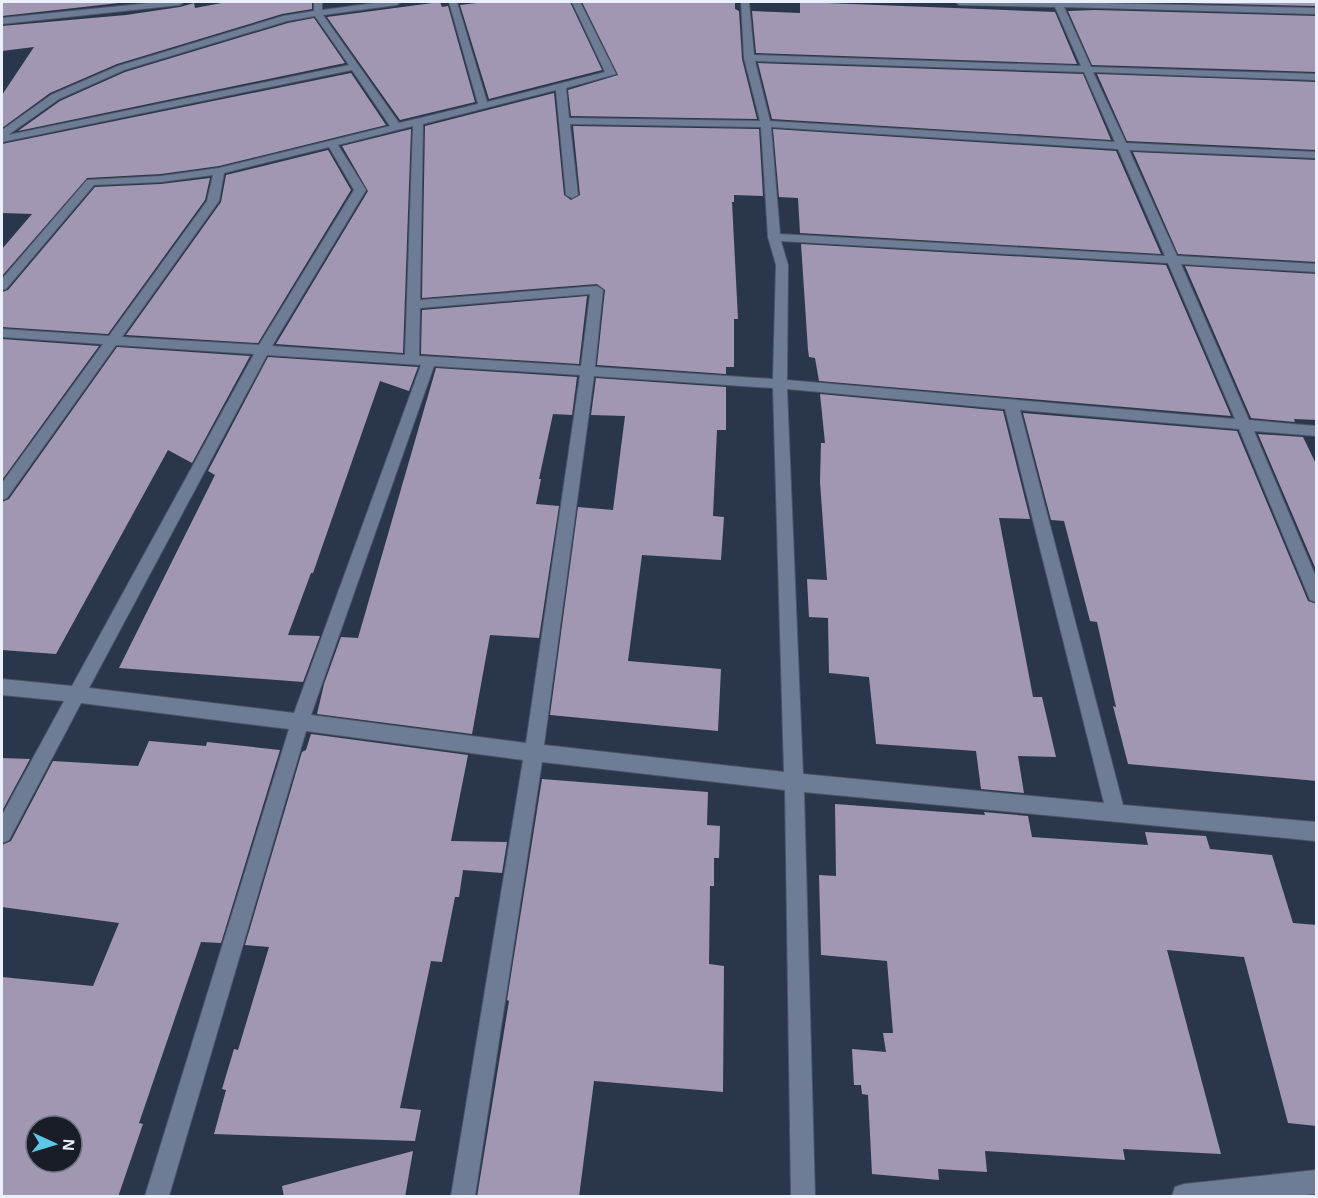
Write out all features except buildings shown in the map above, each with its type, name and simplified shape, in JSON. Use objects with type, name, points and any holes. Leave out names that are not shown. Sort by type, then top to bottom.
[{"type":"street","points":[[2,21],[180,2]]},
{"type":"street","points":[[318,2],[318,14],[396,127]]},
{"type":"street","points":[[2,134],[55,98],[121,68],[286,18],[397,2]]},
{"type":"street","points":[[453,2],[483,105]]},
{"type":"street","points":[[2,286],[91,182],[161,179],[219,171],[611,74],[576,2]]},
{"type":"street","points":[[745,2],[749,58],[766,124],[774,237],[782,265],[780,384],[794,782],[803,1197]]},
{"type":"street","points":[[959,2],[1273,5],[1317,11]]},
{"type":"street","points":[[1058,3],[1173,261],[1317,595]]},
{"type":"street","points":[[749,58],[1317,77]]},
{"type":"street","points":[[2,139],[355,67]]},
{"type":"street","points":[[561,86],[572,195]]},
{"type":"street","points":[[564,121],[766,124],[1121,146],[1317,155]]},
{"type":"street","points":[[157,1197],[300,721],[420,361],[412,305],[418,122]]},
{"type":"street","points":[[2,833],[262,351],[360,190],[332,144]]},
{"type":"street","points":[[2,494],[213,201],[219,171]]},
{"type":"street","points":[[774,237],[1317,268]]},
{"type":"street","points":[[412,305],[597,290],[588,372],[534,752],[463,1197]]},
{"type":"street","points":[[2,333],[780,384],[1317,431]]},
{"type":"street","points":[[1011,403],[1116,813]]},
{"type":"street","points":[[2,687],[76,694],[534,752],[794,782],[1317,832]]},
{"type":"street","points":[[1185,1197],[1317,1182]]}]
